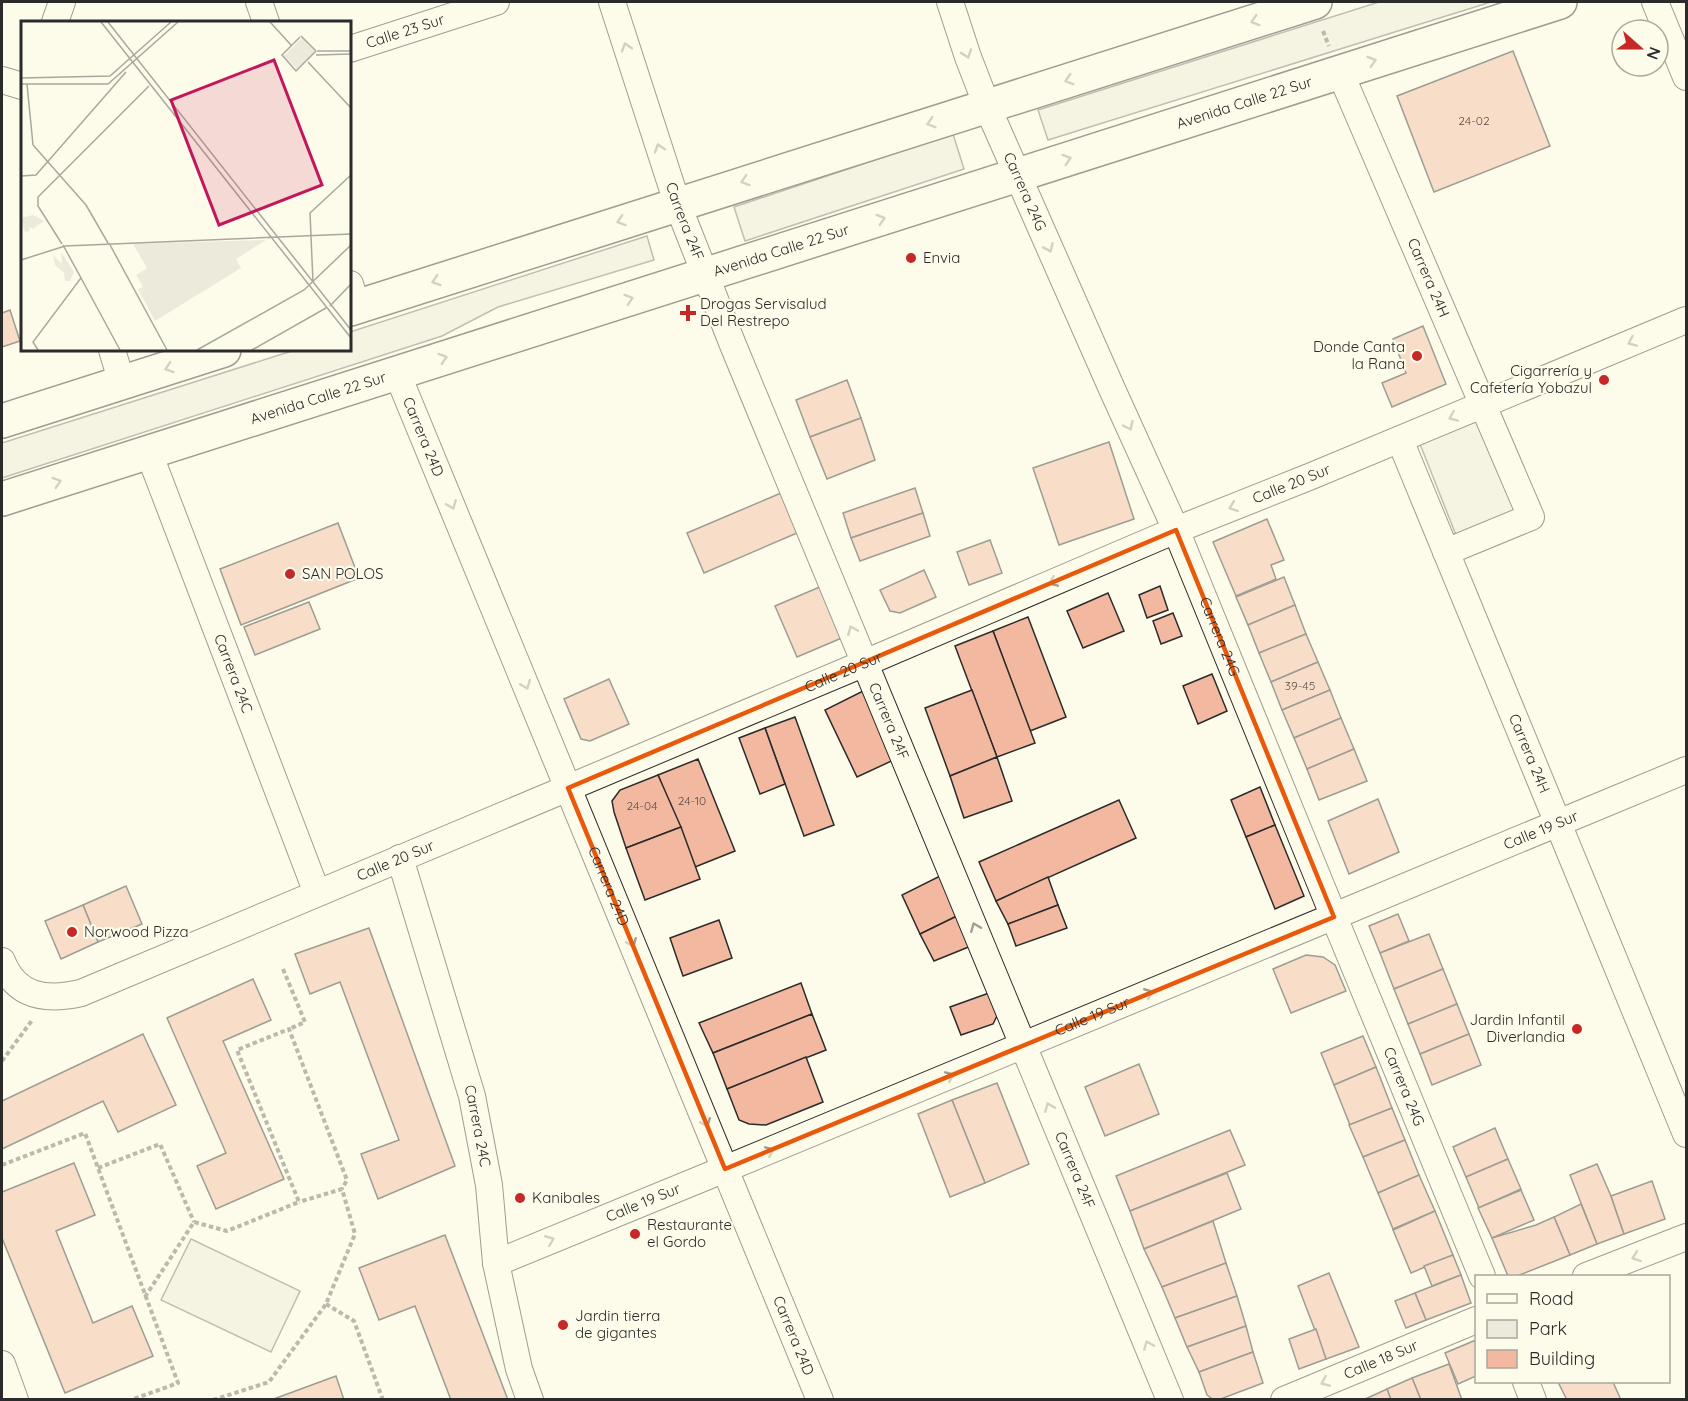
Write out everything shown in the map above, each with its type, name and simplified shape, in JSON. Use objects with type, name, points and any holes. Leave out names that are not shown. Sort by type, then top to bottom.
[{"type":"main road","points":[[352,300],[677,203],[1312,2]]},
{"type":"main road","name":"Avenida Calle 22 Sur","points":[[2,500],[1560,2]]},
{"type":"main road","points":[[2,422],[221,351]]},
{"type":"street","points":[[55,21],[62,2]]},
{"type":"street","points":[[259,2],[266,21]]},
{"type":"street","name":"Calle 23 Sur","points":[[351,49],[438,11],[496,2]]},
{"type":"street","name":"Carrera 24F","points":[[612,2],[677,203],[705,275],[1170,1400]]},
{"type":"street","name":"Carrera 24G","points":[[950,2],[987,106],[1176,530],[1482,1275]]},
{"type":"street","points":[[1655,2],[1686,77]]},
{"type":"street","name":"Carrera 24H","points":[[1340,72],[1531,517],[1446,552]]},
{"type":"street","points":[[2,80],[21,86]]},
{"type":"street","name":"Calle 20 Sur","points":[[3,965],[12,980],[34,994],[64,997],[81,993],[1176,530],[1400,440],[1686,320]]},
{"type":"street","points":[[112,351],[122,382]]},
{"type":"street","name":"Carrera 24D","points":[[397,373],[820,1400]]},
{"type":"street","name":"Carrera 24H","points":[[1400,440],[1686,1134]]},
{"type":"street","name":"Carrera 24C","points":[[149,453],[317,893]]},
{"type":"street","name":"Calle 19 Sur","points":[[496,1263],[1686,770]]},
{"type":"street","name":"Carrera 24C","points":[[400,858],[472,1096],[489,1185],[496,1263],[519,1369],[530,1400]]},
{"type":"street","points":[[1590,1275],[1686,1237]]},
{"type":"street","name":"Calle 18 Sur","points":[[1284,1400],[1475,1320]]},
{"type":"street","points":[[2,1364],[15,1400]]},
{"type":"street","points":[[1526,1383],[1533,1400]]},
{"type":"path","points":[[1312,2],[1340,72]]},
{"type":"path","points":[[283,969],[305,1022],[237,1050],[299,1202]]},
{"type":"path","points":[[2,1061],[50,997]]},
{"type":"path","points":[[213,1400],[269,1382],[326,1304],[355,1234],[342,1189],[346,1180],[289,1029]]},
{"type":"path","points":[[2,1165],[85,1133],[178,1383],[131,1400]]},
{"type":"path","points":[[98,1168],[159,1144],[194,1222]]},
{"type":"path","points":[[194,1222],[227,1231],[299,1202],[342,1189]]},
{"type":"path","points":[[145,1297],[194,1222]]},
{"type":"path","points":[[326,1304],[354,1321],[383,1400]]},
{"type":"highlighted area","points":[[1176,530],[1334,917],[725,1169],[568,788]]},
{"type":"green space","points":[[1379,2],[1491,2],[1048,140],[1038,110]]},
{"type":"green space","points":[[953,134],[964,169],[745,241],[734,207]]},
{"type":"green space","points":[[647,236],[654,260],[498,307],[442,336],[2,478],[2,443],[292,351],[351,351],[351,332]]},
{"type":"green space","points":[[1480,420],[1515,511],[1456,535],[1420,444]]},
{"type":"green space","points":[[191,1239],[300,1291],[271,1352],[161,1300]]},
{"type":"building","points":[[1513,51],[1550,146],[1434,192],[1397,96]]},
{"type":"building","points":[[10,310],[20,341],[2,347],[2,313]]},
{"type":"building","name":"Donde Canta la Rana","points":[[1423,326],[1446,384],[1392,407],[1382,383],[1406,373],[1393,339]]},
{"type":"building","points":[[847,380],[861,418],[810,437],[796,400]]},
{"type":"building","points":[[861,418],[875,460],[827,479],[810,437]]},
{"type":"building","points":[[1109,442],[1134,519],[1059,545],[1033,468]]},
{"type":"building","points":[[915,488],[923,513],[851,538],[843,513]]},
{"type":"building","points":[[781,493],[797,533],[704,573],[687,533]]},
{"type":"building","points":[[923,513],[930,536],[860,561],[851,538]]},
{"type":"building","points":[[1267,519],[1284,560],[1271,565],[1276,579],[1236,596],[1213,542]]},
{"type":"building","name":"SAN POLOS","points":[[338,523],[359,578],[241,625],[220,569]]},
{"type":"building","points":[[990,540],[1002,573],[969,585],[957,552]]},
{"type":"building","points":[[924,570],[936,597],[900,613],[890,611],[880,590]]},
{"type":"building","points":[[1284,577],[1295,605],[1248,625],[1236,597]]},
{"type":"building","points":[[822,586],[844,637],[797,657],[775,606]]},
{"type":"building","points":[[1160,586],[1168,610],[1147,618],[1139,595]]},
{"type":"building","points":[[1108,593],[1124,631],[1083,648],[1067,611]]},
{"type":"building","points":[[309,602],[320,629],[255,655],[244,627]]},
{"type":"building","points":[[1295,605],[1306,634],[1259,653],[1248,625]]},
{"type":"building","points":[[1173,613],[1182,636],[1161,644],[1153,621]]},
{"type":"building","points":[[1028,617],[1066,717],[1030,731],[993,631]]},
{"type":"building","points":[[993,631],[1035,743],[997,757],[955,646]]},
{"type":"building","points":[[1306,634],[1318,662],[1271,682],[1259,653]]},
{"type":"building","points":[[1318,662],[1330,690],[1282,710],[1271,682]]},
{"type":"building","points":[[1212,674],[1227,711],[1198,724],[1183,686]]},
{"type":"building","points":[[609,679],[629,724],[590,741],[581,739],[564,699]]},
{"type":"building","points":[[867,689],[900,757],[857,777],[825,710]]},
{"type":"building","points":[[972,690],[997,757],[950,776],[925,708]]},
{"type":"building","points":[[1330,690],[1341,718],[1294,738],[1282,710]]},
{"type":"building","points":[[795,717],[834,825],[804,836],[765,728]]},
{"type":"building","points":[[1341,718],[1354,749],[1307,769],[1294,738]]},
{"type":"building","points":[[765,728],[785,784],[760,794],[739,738]]},
{"type":"building","points":[[1354,749],[1367,781],[1319,800],[1307,769]]},
{"type":"building","points":[[997,757],[1012,801],[964,818],[950,776]]},
{"type":"building","points":[[698,759],[735,851],[695,867],[658,775]]},
{"type":"building","points":[[658,775],[681,827],[626,848],[612,801],[620,790]]},
{"type":"building","points":[[1260,787],[1275,825],[1246,837],[1231,800]]},
{"type":"building","points":[[1378,799],[1399,852],[1349,874],[1328,821]]},
{"type":"building","points":[[1119,800],[1136,838],[996,901],[979,862]]},
{"type":"building","points":[[1275,825],[1304,896],[1275,909],[1246,837]]},
{"type":"building","points":[[681,827],[700,879],[645,900],[626,848]]},
{"type":"building","points":[[940,876],[959,915],[920,934],[902,895]]},
{"type":"building","points":[[1048,877],[1058,905],[1008,924],[996,901]]},
{"type":"building","points":[[126,886],[142,924],[98,942],[83,905]]},
{"type":"building","name":"Norwood Pizza","points":[[83,905],[98,942],[61,959],[45,921]]},
{"type":"building","points":[[1058,905],[1067,928],[1016,946],[1008,924]]},
{"type":"building","points":[[1398,914],[1409,941],[1380,953],[1369,926]]},
{"type":"building","points":[[959,915],[971,946],[934,961],[920,934]]},
{"type":"building","points":[[719,920],[732,958],[683,976],[670,938]]},
{"type":"building","points":[[369,928],[455,1166],[378,1199],[361,1154],[399,1140],[340,982],[310,994],[295,954]]},
{"type":"building","points":[[1429,934],[1443,969],[1394,989],[1380,953]]},
{"type":"building","points":[[1306,955],[1323,957],[1335,965],[1346,991],[1291,1013],[1273,969]]},
{"type":"building","points":[[1443,969],[1457,1004],[1408,1024],[1394,989]]},
{"type":"building","points":[[253,979],[271,1020],[223,1041],[284,1179],[216,1209],[197,1166],[226,1153],[167,1018]]},
{"type":"building","points":[[801,983],[812,1014],[713,1053],[699,1023]]},
{"type":"building","points":[[989,993],[997,1016],[993,1024],[961,1035],[950,1007]]},
{"type":"building","points":[[1457,1004],[1469,1034],[1420,1054],[1408,1024]]},
{"type":"building","points":[[812,1014],[826,1050],[727,1089],[713,1053]]},
{"type":"building","points":[[143,1034],[176,1105],[118,1132],[103,1101],[2,1149],[2,1101]]},
{"type":"building","points":[[1469,1034],[1481,1065],[1432,1085],[1420,1054]]},
{"type":"building","points":[[1363,1036],[1376,1067],[1334,1085],[1321,1053]]},
{"type":"building","points":[[806,1057],[823,1102],[766,1125],[749,1124],[739,1120],[727,1089]]},
{"type":"building","points":[[1139,1064],[1159,1114],[1105,1136],[1085,1087]]},
{"type":"building","points":[[1376,1067],[1392,1108],[1350,1125],[1334,1085]]},
{"type":"building","points":[[997,1083],[1029,1164],[985,1183],[952,1100]]},
{"type":"building","points":[[952,1100],[985,1183],[950,1197],[918,1114]]},
{"type":"building","points":[[1392,1108],[1405,1140],[1363,1157],[1349,1125]]},
{"type":"building","points":[[1495,1128],[1508,1159],[1466,1177],[1453,1147]]},
{"type":"building","points":[[1230,1130],[1245,1165],[1130,1211],[1116,1176]]},
{"type":"building","points":[[1405,1140],[1419,1175],[1378,1193],[1363,1157]]},
{"type":"building","points":[[1508,1159],[1521,1189],[1479,1208],[1466,1177]]},
{"type":"building","points":[[74,1163],[95,1215],[56,1231],[93,1323],[132,1306],[153,1356],[65,1393],[2,1238],[2,1192]]},
{"type":"building","points":[[1597,1164],[1624,1234],[1597,1244],[1570,1175]]},
{"type":"building","points":[[1227,1173],[1241,1209],[1144,1249],[1130,1211]]},
{"type":"building","points":[[1419,1175],[1435,1211],[1393,1229],[1378,1193]]},
{"type":"building","points":[[1652,1181],[1665,1219],[1624,1234],[1611,1196]]},
{"type":"building","points":[[1521,1190],[1534,1220],[1492,1238],[1478,1208]]},
{"type":"building","points":[[1581,1204],[1597,1244],[1570,1255],[1554,1217]]},
{"type":"building","points":[[1435,1211],[1453,1255],[1411,1273],[1393,1230]]},
{"type":"building","points":[[1554,1217],[1570,1255],[1520,1275],[1508,1275],[1492,1238],[1536,1225]]},
{"type":"building","points":[[1213,1221],[1226,1263],[1162,1287],[1144,1249]]},
{"type":"building","points":[[445,1235],[508,1400],[451,1400],[415,1306],[379,1320],[359,1268]]},
{"type":"building","points":[[1453,1255],[1461,1275],[1432,1286],[1424,1266]]},
{"type":"building","points":[[1226,1263],[1237,1296],[1175,1318],[1162,1287]]},
{"type":"building","points":[[1329,1273],[1359,1347],[1326,1359],[1298,1286]]},
{"type":"building","points":[[1461,1275],[1471,1303],[1426,1320],[1415,1293]]},
{"type":"building","points":[[1415,1293],[1426,1320],[1406,1328],[1395,1301]]},
{"type":"building","points":[[1237,1296],[1246,1326],[1187,1347],[1175,1318]]},
{"type":"building","points":[[1246,1326],[1253,1352],[1199,1372],[1187,1347]]},
{"type":"building","points":[[1316,1329],[1326,1359],[1299,1369],[1289,1339]]},
{"type":"building","points":[[1475,1340],[1475,1376],[1458,1384],[1445,1353]]},
{"type":"building","points":[[1253,1352],[1263,1383],[1218,1400],[1207,1395],[1199,1372]]},
{"type":"building","points":[[1449,1364],[1462,1400],[1421,1400],[1412,1378]]},
{"type":"building","points":[[336,1376],[344,1400],[271,1400]]},
{"type":"building","points":[[1412,1378],[1421,1400],[1391,1400],[1387,1389]]},
{"type":"building","points":[[1558,1383],[1613,1383],[1621,1400],[1567,1400]]},
{"type":"building","points":[[1387,1389],[1391,1400],[1363,1400]]},
{"type":"place","name":"Envia","points":[[911,258]]},
{"type":"place","name":"Drogas Servisalud Del Restrepo","points":[[688,313]]},
{"type":"place","name":"Donde Canta la Rana","points":[[1417,356]]},
{"type":"place","name":"Cigarrería y Cafetería Yobazul","points":[[1604,380]]},
{"type":"place","name":"SAN POLOS","points":[[290,574]]},
{"type":"place","name":"Norwood Pizza","points":[[72,932]]},
{"type":"place","name":"Jardin Infantil Diverlandia","points":[[1577,1029]]},
{"type":"place","name":"Kanibales","points":[[520,1198]]},
{"type":"place","name":"Restaurante el Gordo","points":[[635,1234]]},
{"type":"place","name":"Jardin tierra de gigantes","points":[[563,1325]]}]
